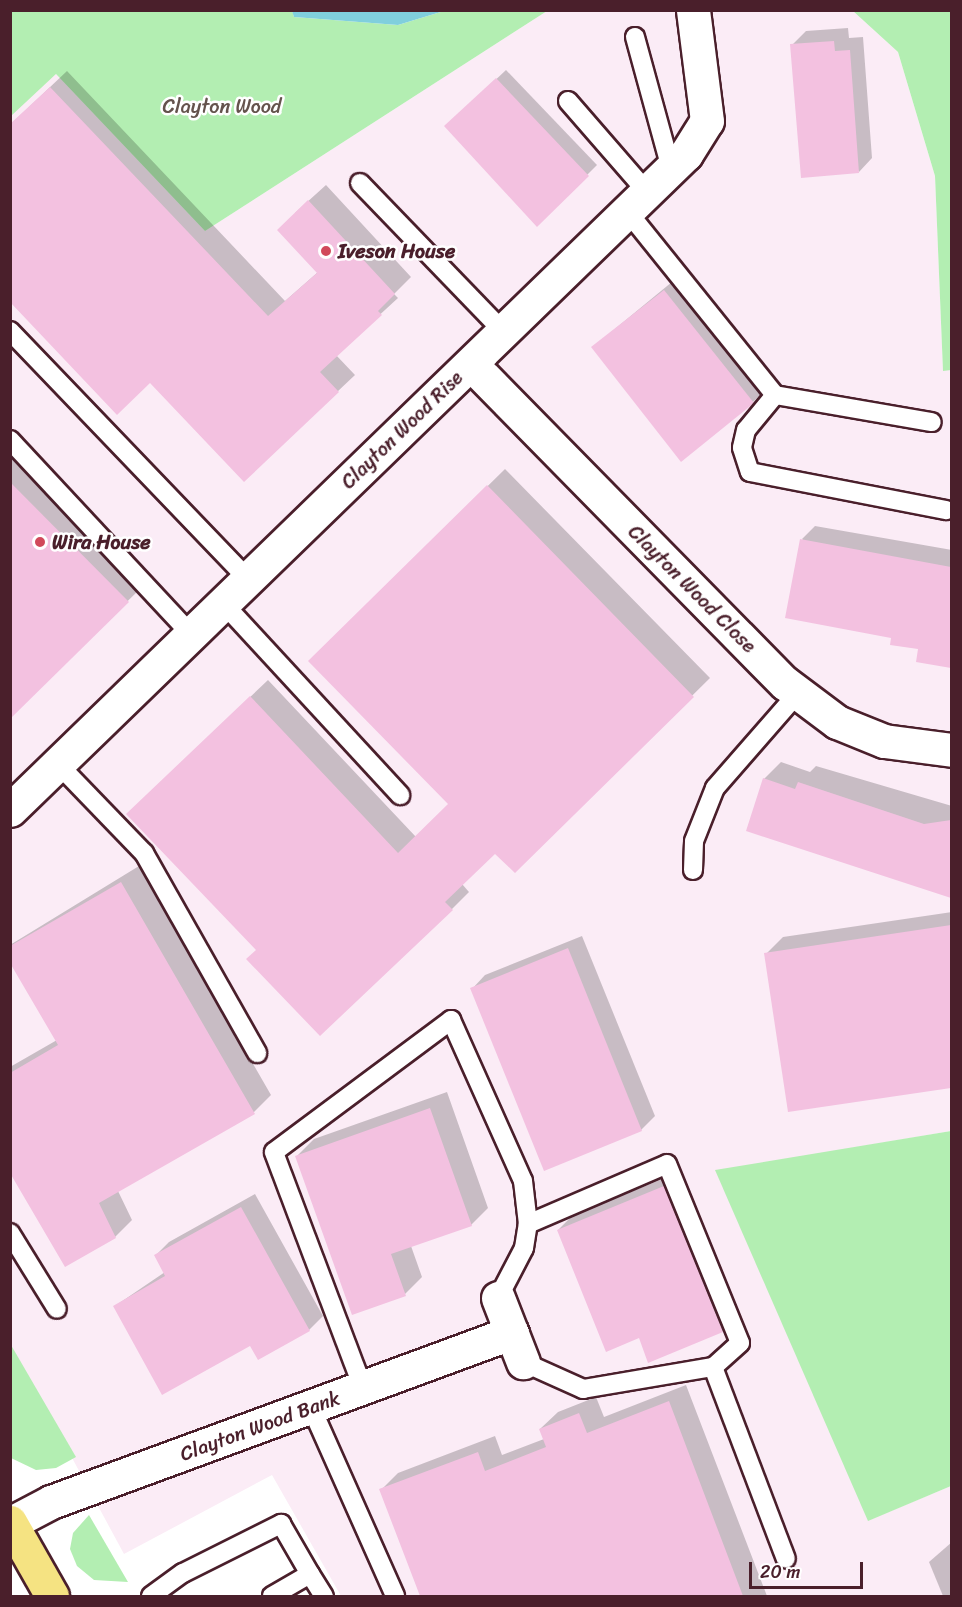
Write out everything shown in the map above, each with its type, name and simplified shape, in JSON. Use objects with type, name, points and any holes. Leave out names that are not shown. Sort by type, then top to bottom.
[{"type":"highway","points":[[11,1523],[51,1596]]},
{"type":"street","name":"Clayton Wood Rise","points":[[10,810],[671,169],[707,121],[693,10]]},
{"type":"street","name":"Clayton Wood Close","points":[[471,364],[798,693],[837,722],[884,741],[951,750]]},
{"type":"street","points":[[498,1298],[517,1347]]},
{"type":"street","name":"Clayton Wood Bank","points":[[11,1523],[51,1502],[363,1388],[517,1347]]},
{"type":"lane","points":[[635,37],[671,169]]},
{"type":"lane","points":[[568,101],[775,395],[932,423]]},
{"type":"lane","points":[[360,183],[504,332]]},
{"type":"lane","points":[[10,331],[247,578]]},
{"type":"lane","points":[[775,395],[746,430],[742,448],[750,472],[946,510]]},
{"type":"lane","points":[[10,440],[190,633]]},
{"type":"lane","points":[[222,602],[400,795]]},
{"type":"lane","points":[[693,870],[694,841],[715,788],[798,693]]},
{"type":"lane","points":[[58,764],[144,853],[257,1053]]},
{"type":"lane","points":[[363,1388],[274,1152],[451,1020],[523,1181],[528,1224],[524,1248],[498,1298]]},
{"type":"lane","points":[[517,1347],[584,1389],[713,1367],[740,1343],[667,1164],[528,1224]]},
{"type":"lane","points":[[10,1233],[57,1309]]},
{"type":"lane","points":[[713,1367],[786,1559]]},
{"type":"lane","points":[[311,1407],[395,1596]]},
{"type":"lane","points":[[158,1595],[183,1573],[281,1524],[324,1596]]},
{"type":"lane","points":[[272,1596],[310,1574]]},
{"type":"shaded area","points":[[547,11],[853,11],[898,52],[935,176],[943,370],[952,370],[951,1131],[716,1171],[869,1520],[951,1486],[951,1596],[341,1596],[272,1475],[124,1554],[11,1345],[10,116],[56,74],[205,231]]},
{"type":"green space","name":"Clayton Wood","points":[[292,10],[294,17],[398,25],[444,11],[547,11],[205,231],[56,74],[11,116],[11,11]]},
{"type":"green space","points":[[853,11],[951,11],[951,370],[943,371],[935,176],[898,52]]},
{"type":"green space","points":[[951,1131],[951,1486],[868,1521],[715,1170]]},
{"type":"green space","points":[[11,1345],[76,1457],[56,1468],[36,1470],[11,1458]]},
{"type":"green space","points":[[89,1515],[128,1582],[94,1580],[77,1566],[70,1549],[73,1533]]},
{"type":"water","points":[[292,10],[444,11],[398,25],[294,17]]},
{"type":"building","points":[[834,41],[835,51],[850,50],[859,173],[801,178],[790,44]]},
{"type":"building","points":[[496,78],[589,176],[537,227],[444,126]]},
{"type":"building","points":[[50,87],[268,316],[317,273],[277,230],[308,200],[395,294],[378,311],[382,315],[320,372],[339,392],[244,482],[150,383],[117,415],[10,302],[10,124]]},
{"type":"building","points":[[664,290],[754,403],[681,462],[591,347]]},
{"type":"building","name":"Wira House","points":[[10,482],[129,602],[10,719]]},
{"type":"building","points":[[487,485],[694,697],[515,873],[495,854],[445,902],[453,910],[320,1036],[246,959],[256,950],[126,814],[250,696],[398,853],[448,804],[308,661]]},
{"type":"building","points":[[800,539],[951,567],[951,668],[916,662],[918,649],[890,645],[891,638],[785,618]]},
{"type":"building","points":[[763,778],[795,789],[798,782],[924,824],[951,820],[951,898],[746,831]]},
{"type":"building","points":[[121,882],[255,1114],[99,1203],[116,1238],[65,1267],[10,1173],[10,1073],[58,1045],[10,963],[10,946]]},
{"type":"building","points":[[951,925],[951,1088],[788,1112],[764,953]]},
{"type":"building","points":[[568,948],[642,1131],[544,1171],[470,988]]},
{"type":"building","points":[[430,1108],[472,1226],[391,1254],[406,1296],[352,1315],[295,1156]]},
{"type":"building","points":[[664,1186],[723,1332],[648,1363],[639,1338],[606,1352],[557,1230]]},
{"type":"building","points":[[241,1207],[310,1331],[258,1360],[250,1346],[162,1395],[113,1306],[165,1276],[154,1255]]},
{"type":"building","points":[[669,1401],[743,1596],[420,1596],[379,1489],[478,1452],[485,1471],[546,1447],[539,1429],[579,1413],[587,1433]]},
{"type":"place","name":"Iveson House","points":[[326,251]]},
{"type":"place","name":"Wira House","points":[[40,542]]}]
